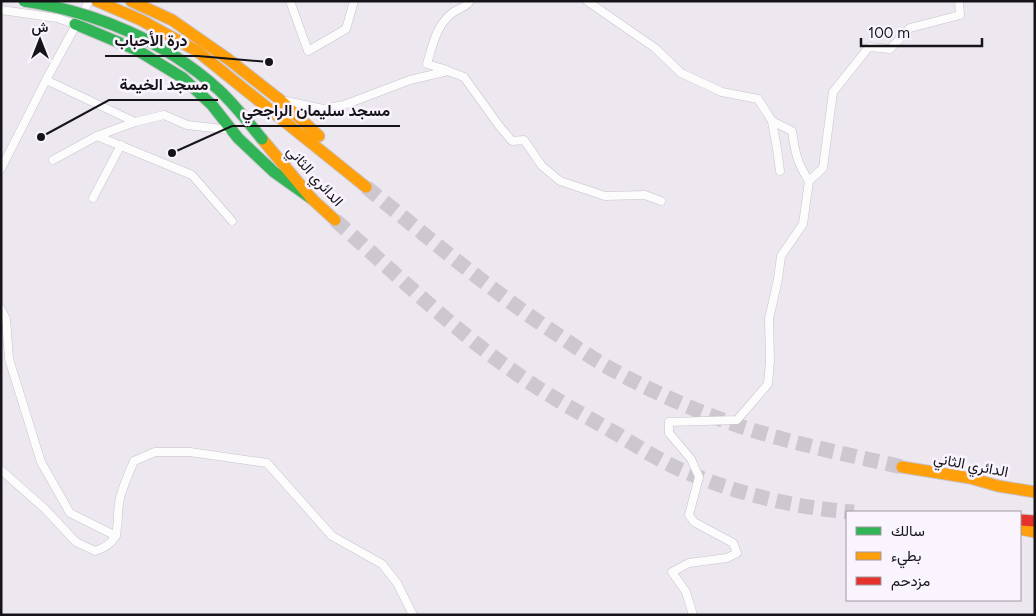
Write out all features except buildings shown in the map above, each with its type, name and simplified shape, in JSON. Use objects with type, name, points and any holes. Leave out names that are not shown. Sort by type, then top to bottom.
[{"type":"main road","name":"الدائري الثاني","points":[[24,1],[44,3],[100,19],[146,40],[196,72],[241,113],[312,199],[334,220]]},
{"type":"main road","name":"الدائري الثاني","points":[[97,1],[141,20],[197,51],[366,187]]},
{"type":"main road","points":[[131,1],[172,20],[228,59],[279,99],[303,121],[324,141],[343,167]]},
{"type":"main road","points":[[75,24],[137,50],[183,78],[212,105],[231,130],[274,172],[312,199]]},
{"type":"main road","name":"الدائري الثاني","points":[[902,467],[999,482],[1035,492]]},
{"type":"main road","points":[[999,482],[1035,481]]},
{"type":"street","points":[[1,169],[75,24],[89,1]]},
{"type":"street","points":[[290,1],[308,51],[346,29],[354,1]]},
{"type":"street","points":[[470,1],[467,6],[451,14],[437,32],[427,64],[464,77],[500,128],[512,141],[524,140],[542,166],[560,181],[605,196],[646,195],[661,201]]},
{"type":"street","points":[[587,1],[655,48],[680,74],[722,92],[758,99],[772,121],[778,149],[780,171]]},
{"type":"street","points":[[693,615],[686,592],[672,572],[689,562],[727,558],[737,553],[733,544],[694,522],[689,515],[699,477],[691,459],[669,433],[669,422],[737,420],[768,384],[770,361],[769,320],[781,256],[803,224],[810,181],[823,168],[833,92],[869,47],[890,49],[910,28],[960,15],[959,1]]},
{"type":"street","points":[[1,10],[57,18],[75,24]]},
{"type":"street","points":[[279,99],[323,109],[344,105],[410,80],[448,71]]},
{"type":"street","points":[[46,80],[135,122]]},
{"type":"street","points":[[303,121],[310,107]]},
{"type":"street","points":[[53,160],[97,136],[135,122],[164,115],[187,125],[231,130]]},
{"type":"street","points":[[772,121],[792,131],[800,167],[810,181]]},
{"type":"street","points":[[97,136],[192,175],[232,221]]},
{"type":"street","points":[[94,198],[121,145]]},
{"type":"street","points":[[1,309],[6,319],[9,359],[41,462],[70,513],[116,536]]},
{"type":"street","points":[[1,470],[45,509],[76,542],[95,551],[107,547],[116,536],[120,498],[134,461],[155,452],[190,452],[267,463],[332,536],[382,564],[398,583],[413,615]]},
{"type":"tunnel","points":[[366,187],[510,302],[589,356],[626,377],[683,404],[758,432],[902,467]]},
{"type":"tunnel","points":[[335,220],[422,298],[490,354],[551,396],[655,457],[700,478],[743,492],[787,503],[846,511]]},
{"type":"traffic: fast","points":[[24,1],[51,6],[103,21],[153,43],[176,57],[219,90],[262,139]]},
{"type":"traffic: fast","points":[[75,24],[137,50],[183,78],[212,105],[238,138],[274,172],[312,199]]},
{"type":"traffic: slow","points":[[97,1],[141,20],[197,51],[366,187]]},
{"type":"traffic: slow","points":[[131,1],[172,20],[228,59],[279,99]]},
{"type":"traffic: slow","points":[[279,99],[319,136]]},
{"type":"traffic: slow","points":[[262,139],[312,199],[335,220]]},
{"type":"traffic: slow","points":[[902,467],[970,478],[998,486],[1035,492]]},
{"type":"traffic: slow","points":[[1021,529],[1035,532]]},
{"type":"traffic: jam","points":[[1021,520],[1035,521]]},
{"type":"place","name":"درة الأحباب","points":[[269,62]]},
{"type":"place","name":"مسجد الخيمة","points":[[41,137]]},
{"type":"place","name":"مسجد سليمان الراجحي","points":[[172,153]]}]
